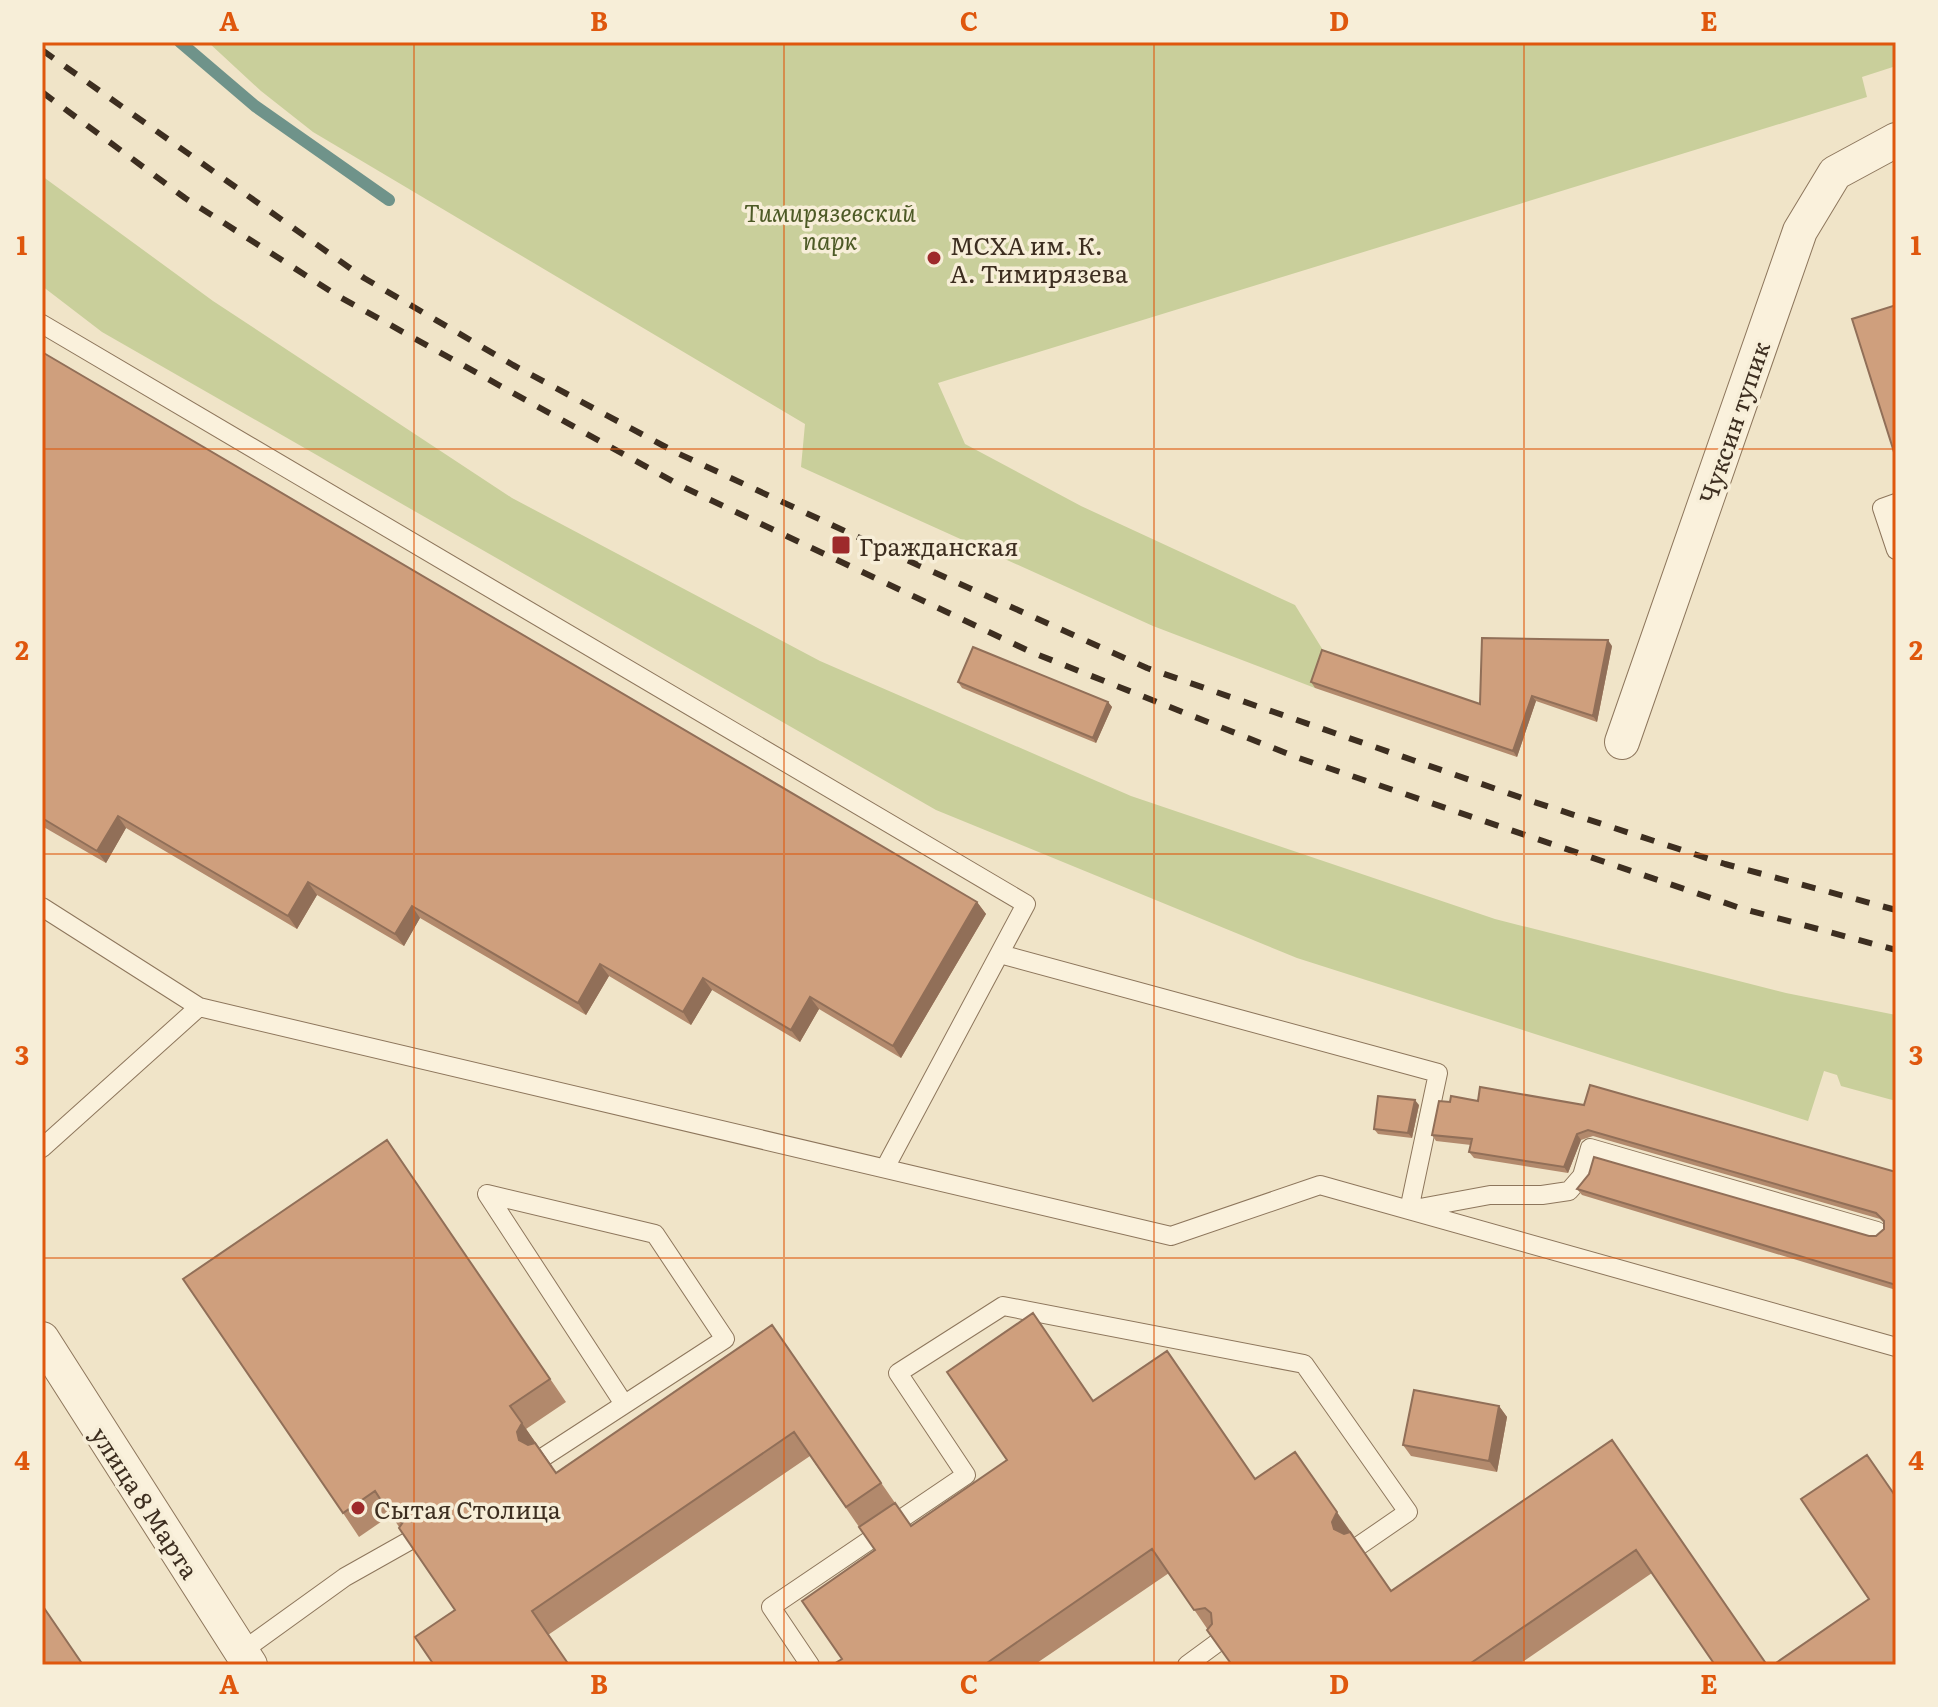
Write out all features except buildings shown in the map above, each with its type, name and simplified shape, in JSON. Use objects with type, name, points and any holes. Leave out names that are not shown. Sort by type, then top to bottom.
[{"type":"street","name":"Чуксин тупик","points":[[1622,742],[1800,231],[1835,173],[1896,140]]},
{"type":"street","name":"улица 8 Марта","points":[[42,1339],[246,1658]]},
{"type":"lane","points":[[42,324],[1026,904],[885,1168]]},
{"type":"lane","points":[[1896,503],[1882,508],[1896,550]]},
{"type":"lane","points":[[42,907],[199,1007],[1171,1236],[1320,1185],[1896,1347]]},
{"type":"lane","points":[[1000,954],[1438,1073],[1409,1210]]},
{"type":"lane","points":[[42,1148],[199,1007]]},
{"type":"lane","points":[[1409,1210],[1490,1195],[1569,1191],[1582,1176],[1590,1148],[1877,1231]]},
{"type":"lane","points":[[545,1456],[725,1339],[655,1234],[487,1194],[624,1404]]},
{"type":"lane","points":[[810,1665],[771,1607],[966,1475],[898,1373],[1003,1306],[1304,1364],[1408,1512],[1360,1545]]},
{"type":"lane","points":[[246,1658],[345,1577],[409,1541]]},
{"type":"lane","points":[[1187,1665],[1217,1643]]},
{"type":"green space","name":"Тимирязевский парк","points":[[208,42],[1896,42],[1896,66],[1862,77],[1867,97],[938,383],[965,444],[1081,506],[1295,605],[1326,655],[1315,688],[1153,626],[801,467],[805,424],[313,132],[261,91]]},
{"type":"green space","points":[[42,176],[213,301],[512,498],[820,661],[1131,796],[1495,919],[1786,993],[1896,1015],[1896,1101],[1841,1086],[1837,1075],[1824,1071],[1808,1121],[1297,958],[936,810],[102,332],[42,286]]},
{"type":"waterway","points":[[180,42],[255,106],[389,200]]},
{"type":"railway","points":[[42,50],[364,278],[513,365],[675,452],[920,566],[1147,668],[1525,799],[1725,864],[1896,910]]},
{"type":"railway","points":[[42,92],[185,198],[338,296],[681,486],[1031,652],[1296,757],[1740,908],[1896,950]]},
{"type":"place","name":"МСХА им. К. А. Тимирязева","points":[[934,258]]},
{"type":"place","name":"Гражданская","points":[[841,545]]},
{"type":"place","name":"Сытая Столица","points":[[358,1508]]}]
